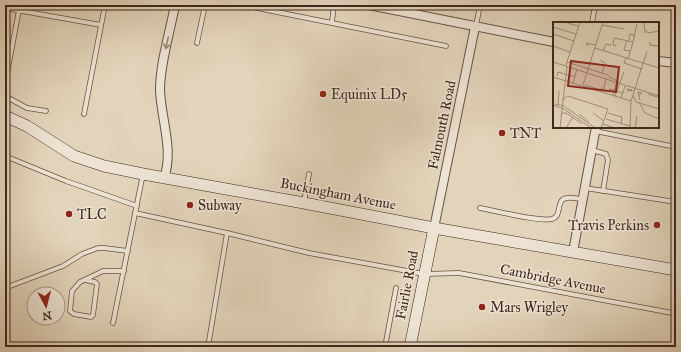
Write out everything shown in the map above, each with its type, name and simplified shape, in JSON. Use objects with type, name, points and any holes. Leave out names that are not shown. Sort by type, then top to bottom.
[{"type":"street","points":[[164,178],[168,167],[168,154],[160,89],[162,66],[175,5]]},
{"type":"street","points":[[369,5],[553,42]]},
{"type":"street","name":"Falmouth Road","points":[[434,228],[475,27]]},
{"type":"street","points":[[659,61],[676,63]]},
{"type":"street","name":"Buckingham Avenue","points":[[5,116],[27,126],[74,156],[88,162],[143,174],[434,228],[676,270]]},
{"type":"street","points":[[573,252],[596,129]]},
{"type":"street","name":"Fairlie Road","points":[[410,347],[434,228]]},
{"type":"lane","points":[[5,84],[20,5]]},
{"type":"lane","points":[[84,114],[105,5]]},
{"type":"lane","points":[[197,43],[205,5]]},
{"type":"lane","points":[[242,5],[446,46]]},
{"type":"lane","points":[[332,22],[334,5]]},
{"type":"lane","points":[[475,27],[480,5]]},
{"type":"lane","points":[[592,22],[595,5]]},
{"type":"lane","points":[[5,8],[101,25]]},
{"type":"lane","points":[[5,96],[27,108],[46,111]]},
{"type":"lane","points":[[596,129],[676,147]]},
{"type":"lane","points":[[592,150],[606,154],[608,160],[603,191]]},
{"type":"lane","points":[[5,156],[66,181],[137,206]]},
{"type":"lane","points":[[113,323],[143,174]]},
{"type":"lane","points":[[304,203],[309,174]]},
{"type":"lane","points":[[585,188],[676,202]]},
{"type":"lane","points":[[480,208],[539,219],[551,219],[557,215],[562,199],[583,199]]},
{"type":"lane","name":"Cambridge Avenue","points":[[135,213],[309,253],[424,274],[459,273],[672,313],[676,315]]},
{"type":"lane","points":[[208,347],[227,233]]},
{"type":"lane","points":[[5,288],[63,266],[82,254],[98,248],[128,251]]},
{"type":"lane","points":[[85,280],[95,282],[97,284],[93,315],[91,317],[74,314],[70,311],[72,291],[80,282],[103,271],[124,271]]},
{"type":"lane","points":[[385,347],[396,288]]},
{"type":"place","name":"Equinix LD5","points":[[323,94]]},
{"type":"place","name":"TNT","points":[[502,133]]},
{"type":"place","name":"Subway","points":[[190,205]]},
{"type":"place","name":"TLC","points":[[69,214]]},
{"type":"place","name":"Travis Perkins","points":[[657,225]]},
{"type":"place","name":"Mars Wrigley","points":[[482,307]]}]
